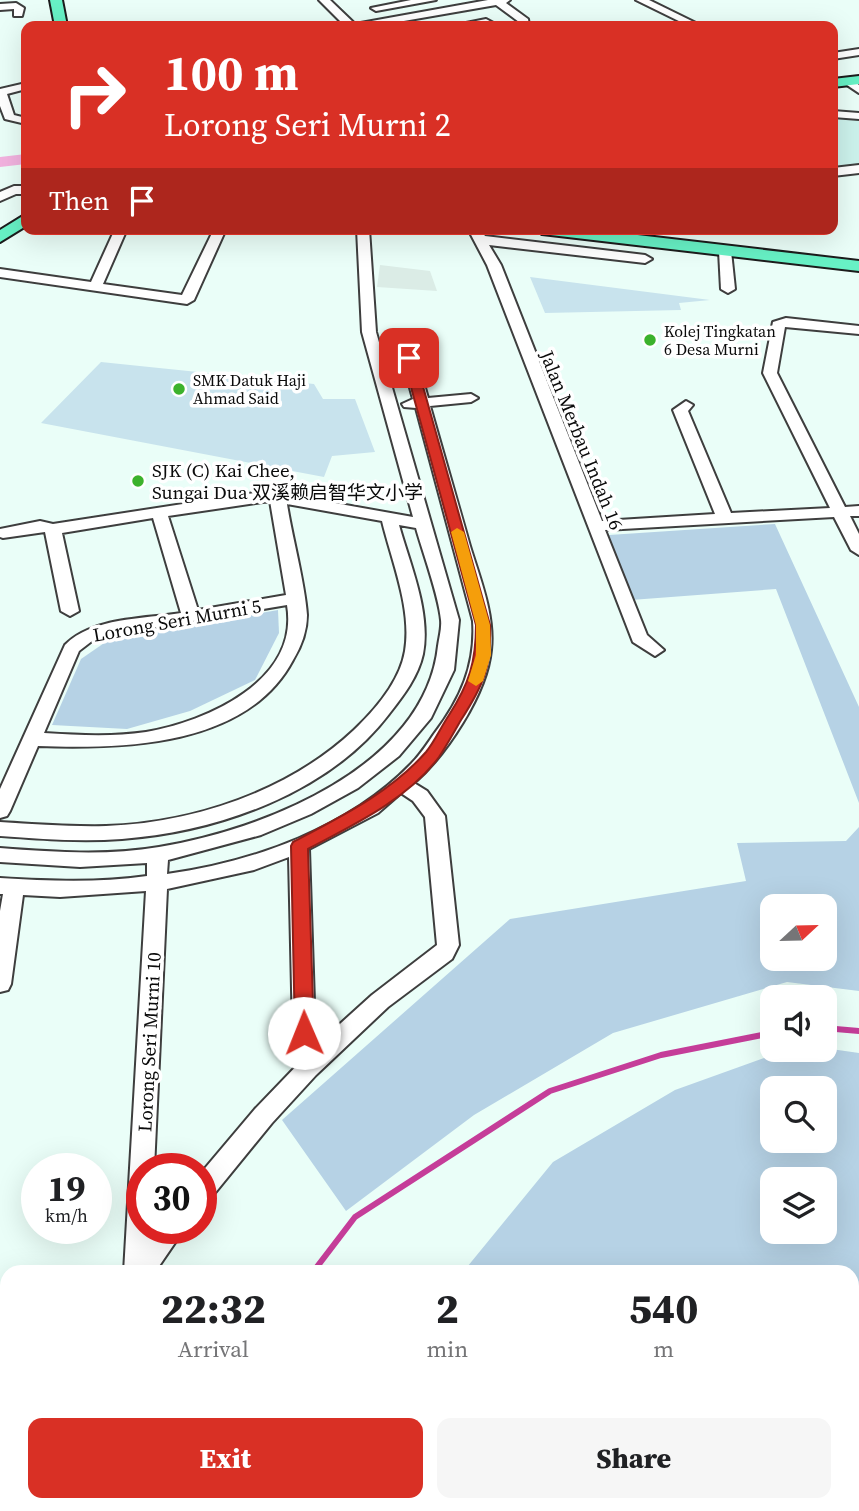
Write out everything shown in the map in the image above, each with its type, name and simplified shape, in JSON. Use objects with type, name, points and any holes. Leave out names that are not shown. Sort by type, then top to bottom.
[{"type":"main road","points":[[44,0],[48,21]]},
{"type":"main road","points":[[56,0],[60,21]]},
{"type":"main road","points":[[838,83],[856,84]]},
{"type":"main road","points":[[0,237],[21,222]]},
{"type":"main road","points":[[592,235],[859,266]]},
{"type":"street","points":[[324,0],[346,21]]},
{"type":"street","points":[[365,0],[394,20]]},
{"type":"street","points":[[376,8],[431,0]]},
{"type":"street","points":[[641,0],[686,21]]},
{"type":"street","points":[[388,21],[501,1],[524,21]]},
{"type":"street","points":[[0,7],[16,6],[18,14]]},
{"type":"street","points":[[838,55],[859,52]]},
{"type":"street","points":[[21,87],[1,92],[9,117],[21,120]]},
{"type":"street","points":[[838,114],[859,116]]},
{"type":"street","points":[[838,171],[859,169]]},
{"type":"street","points":[[0,197],[14,190],[21,190]]},
{"type":"street","points":[[96,285],[118,235]]},
{"type":"street","points":[[0,273],[187,300],[217,235]]},
{"type":"street","points":[[0,855],[78,861],[158,855],[232,838],[300,813],[355,779],[383,759],[425,711],[440,684],[451,641],[450,620],[369,332],[363,235]]},
{"type":"street","name":"Jalan Merbau Indah 16","points":[[480,235],[639,638],[655,650]]},
{"type":"street","points":[[487,235],[645,259]]},
{"type":"street","points":[[725,251],[728,289]]},
{"type":"street","points":[[859,330],[786,322],[778,325],[770,373],[859,550]]},
{"type":"street","points":[[0,984],[7,887],[83,889],[157,885],[185,881],[299,846],[364,811],[402,784],[432,755],[449,730],[471,693],[484,655],[483,625],[409,358],[414,355]]},
{"type":"street","points":[[391,405],[471,398]]},
{"type":"street","points":[[686,405],[680,410],[725,519]]},
{"type":"street","points":[[3,533],[40,526],[53,529],[277,496],[423,524]]},
{"type":"street","points":[[32,739],[96,742],[150,737],[178,731],[230,710],[251,698],[280,669],[295,640],[298,616],[277,496]]},
{"type":"street","points":[[596,526],[859,511]]},
{"type":"street","points":[[159,512],[191,617]]},
{"type":"street","points":[[0,829],[67,834],[142,831],[248,803],[332,762],[381,716],[402,682],[415,652],[414,615],[389,518]]},
{"type":"street","points":[[53,529],[70,611]]},
{"type":"street","name":"Lorong Seri Murni 5","points":[[0,811],[71,649],[78,641],[102,631],[295,599]]},
{"type":"street","points":[[217,1172],[238,1145],[321,1056],[379,1002],[444,953],[448,935],[435,816],[420,796],[402,784]]},
{"type":"street","points":[[299,846],[304,1033],[309,1045],[321,1056]]},
{"type":"street","name":"Lorong Seri Murni 10","points":[[138,1265],[158,855]]},
{"type":"street","points":[[144,1265],[160,1244]]},
{"type":"shaded area","points":[[838,116],[859,117],[859,164],[838,166]]},
{"type":"shaded area","points":[[380,265],[430,271],[437,291],[377,287]]},
{"type":"shaded area","points":[[530,277],[710,300],[679,303],[681,310],[545,313]]},
{"type":"shaded area","points":[[101,362],[314,384],[323,399],[355,399],[375,452],[332,456],[324,477],[41,423]]},
{"type":"shaded area","points":[[775,524],[859,707],[859,803],[776,589],[631,600],[609,535]]},
{"type":"shaded area","points":[[278,610],[279,633],[255,680],[190,711],[127,729],[52,725],[81,659],[110,639]]},
{"type":"shaded area","points":[[859,827],[859,991],[837,988],[837,985],[787,982],[760,985],[760,990],[613,1033],[474,1115],[346,1211],[282,1120],[510,919],[746,881],[737,843],[846,841]]},
{"type":"shaded area","points":[[837,1050],[859,1053],[859,1265],[469,1265],[553,1162],[675,1090],[760,1059],[760,1062],[837,1062]]},
{"type":"waterway","points":[[0,162],[21,160]]},
{"type":"waterway","points":[[837,1029],[859,1031]]},
{"type":"waterway","points":[[318,1265],[355,1217],[550,1091],[661,1055],[760,1035]]},
{"type":"slow traffic","points":[[457,532],[483,625],[484,655],[476,681]]},
{"type":"place","name":"Kolej Tingkatan 6 Desa Murni","points":[[650,340]]},
{"type":"place","name":"SMK Datuk Haji Ahmad Said","points":[[179,389]]},
{"type":"place","name":"SJK (C) Kai Chee, Sungai Dua 双溪赖启智华文小学","points":[[138,481]]},
{"type":"route","points":[[304,1033],[299,846],[364,811],[402,784],[432,755],[471,693],[484,655],[483,625],[409,358]]}]
